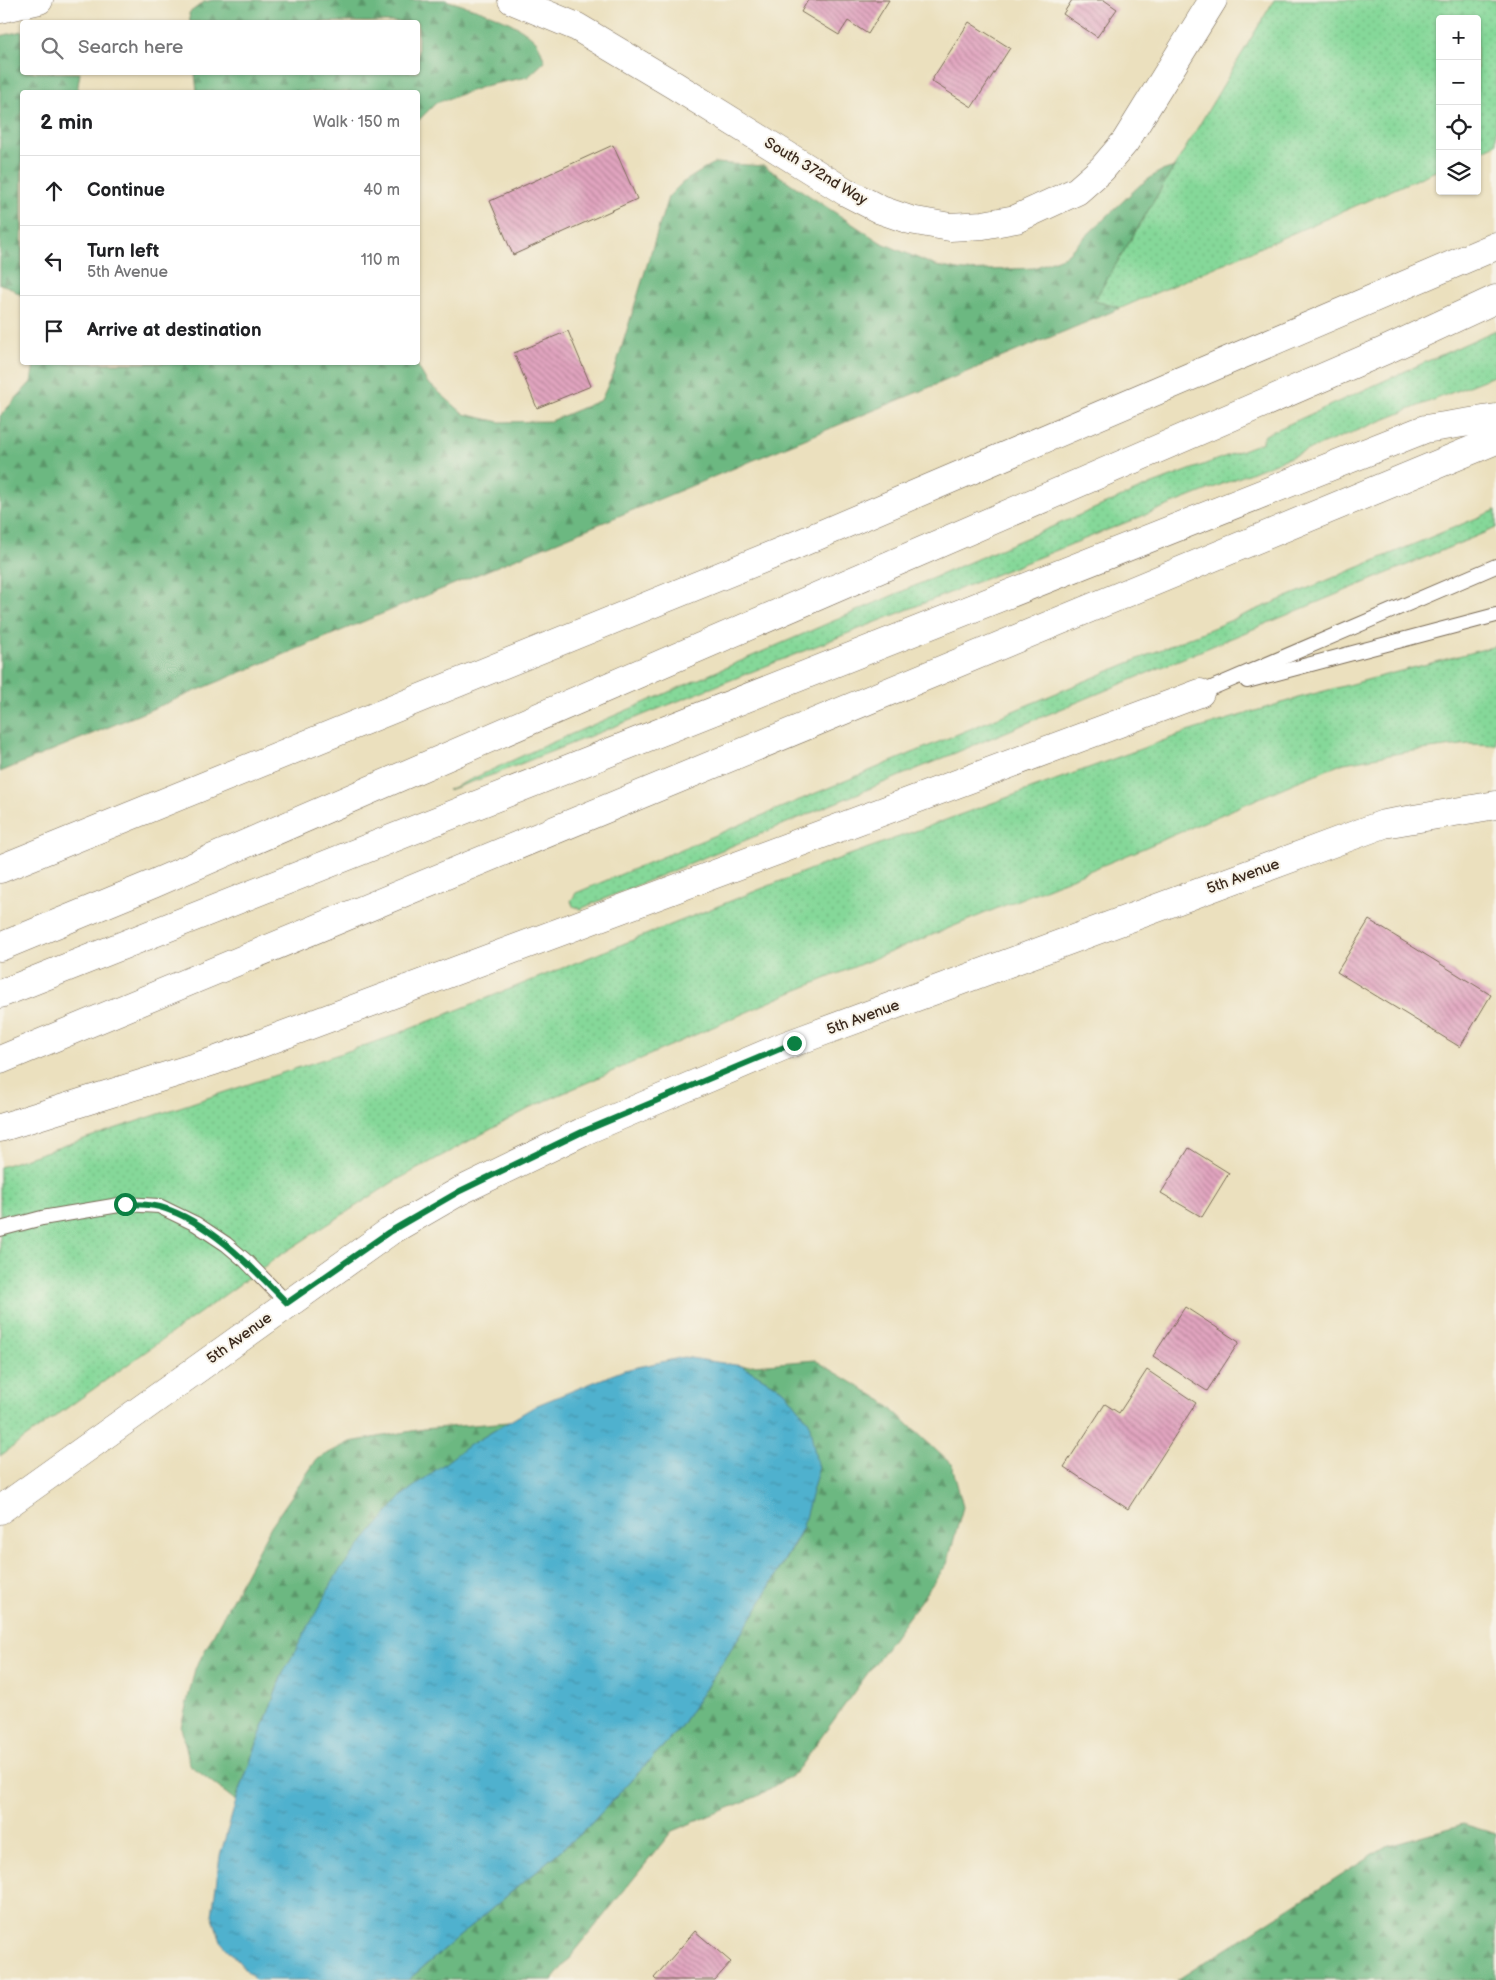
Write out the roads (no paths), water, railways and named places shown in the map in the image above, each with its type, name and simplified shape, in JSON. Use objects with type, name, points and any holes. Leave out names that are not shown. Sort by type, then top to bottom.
[{"type":"main road","points":[[0,9],[39,0]]},
{"type":"main road","name":"South 372nd Way","points":[[512,0],[577,28],[674,84],[846,192],[881,210],[910,220],[950,227],[983,226],[1016,220],[1077,191],[1102,169],[1125,142],[1213,0]]},
{"type":"main road","points":[[0,869],[782,551],[1496,246]]},
{"type":"main road","points":[[0,947],[180,872],[1386,350],[1496,299]]},
{"type":"main road","points":[[0,994],[1425,429],[1496,418]]},
{"type":"main road","points":[[0,1060],[1496,440]]},
{"type":"main road","points":[[0,1128],[214,1061],[1200,693]]},
{"type":"main road","name":"5th Avenue","points":[[0,1510],[287,1303],[389,1232],[460,1191],[582,1132],[784,1046],[1384,824],[1496,805]]},
{"type":"lane","points":[[1200,693],[1496,566]]},
{"type":"lane","points":[[1200,693],[1496,615]]},
{"type":"lane","points":[[0,1229],[42,1218],[125,1204],[159,1206],[196,1224],[226,1244],[246,1261],[287,1303]]},
{"type":"water","points":[[684,1357],[742,1366],[785,1391],[809,1422],[818,1470],[802,1529],[757,1609],[679,1729],[588,1827],[408,1980],[255,1980],[221,1942],[212,1915],[220,1856],[236,1801],[282,1675],[338,1572],[404,1494],[465,1448],[537,1405],[624,1370]]}]
